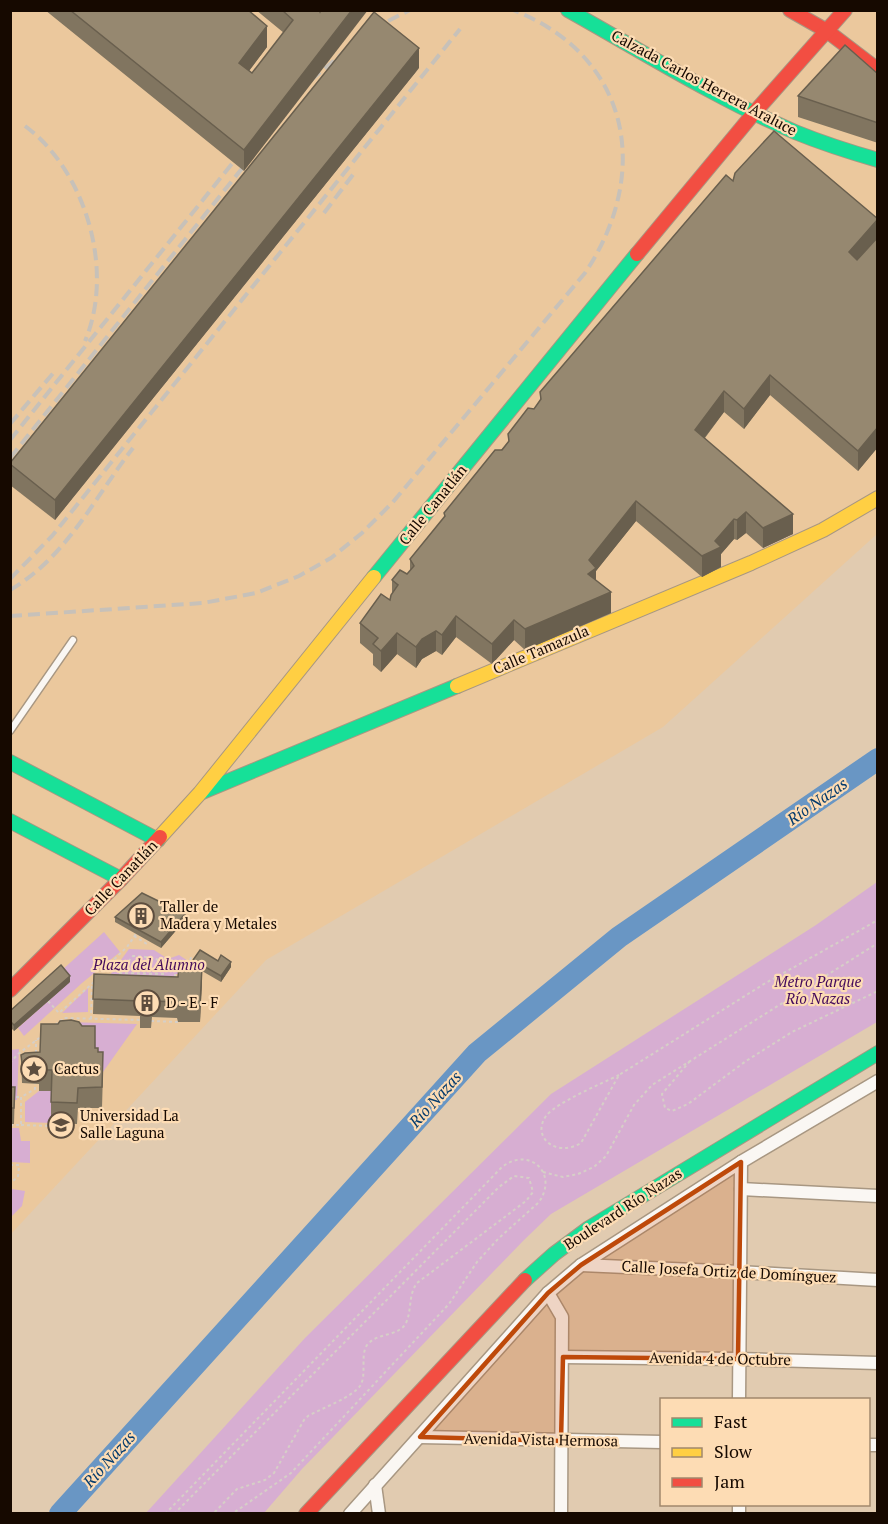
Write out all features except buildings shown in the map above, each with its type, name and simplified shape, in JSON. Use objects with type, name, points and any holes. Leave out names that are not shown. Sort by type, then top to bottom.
[{"type":"street","name":"Calzada Carlos Herrera Araluce","points":[[568,10],[754,113],[801,135],[878,160]]},
{"type":"street","points":[[790,10],[827,31],[878,70]]},
{"type":"street","name":"Calle Canatlán","points":[[10,990],[122,879],[200,793],[601,298],[754,113],[845,10]]},
{"type":"street","name":"Calle Tamazula","points":[[200,793],[751,562],[822,530],[878,498]]},
{"type":"street","points":[[10,762],[158,840]]},
{"type":"street","points":[[10,821],[122,879]]},
{"type":"street","name":"Boulevard Río Nazas","points":[[306,1514],[486,1318],[554,1254],[589,1228],[878,1053]]},
{"type":"street","name":"Boulevard Río Nazas","points":[[350,1514],[548,1293],[581,1265],[741,1162],[878,1080]]},
{"type":"street","points":[[739,1398],[741,1162]]},
{"type":"street","points":[[741,1189],[878,1196]]},
{"type":"street","name":"Calle Josefa Ortiz de Domínguez","points":[[581,1265],[878,1280]]},
{"type":"street","points":[[548,1293],[562,1317],[561,1514]]},
{"type":"street","name":"Avenida 4 de Octubre","points":[[563,1357],[878,1363]]},
{"type":"street","name":"Avenida Vista Hermosa","points":[[420,1437],[660,1442]]},
{"type":"street","points":[[375,1485],[379,1514]]},
{"type":"lane","points":[[10,730],[73,640]]},
{"type":"path","points":[[619,1075],[581,1143],[571,1149],[557,1149],[547,1142],[542,1131],[545,1118],[556,1107],[619,1075],[764,984],[878,920]]},
{"type":"path","points":[[59,1013],[127,947],[135,935],[147,944],[148,941]]},
{"type":"path","points":[[543,1172],[563,1177],[594,1167],[606,1156],[634,1105],[652,1085],[878,943]]},
{"type":"path","points":[[164,962],[164,974],[119,973],[133,956],[153,957],[164,962],[175,969],[186,967],[191,958],[196,961]]},
{"type":"path","points":[[175,969],[175,985]]},
{"type":"path","points":[[131,973],[132,980]]},
{"type":"path","points":[[92,982],[102,982]]},
{"type":"path","points":[[91,1019],[92,982]]},
{"type":"path","points":[[692,1059],[662,1094],[666,1108],[672,1111],[688,1104],[746,1061],[792,1032],[878,991]]},
{"type":"path","points":[[48,1001],[64,1018]]},
{"type":"path","points":[[51,1028],[64,1018],[132,1018],[178,1022]]},
{"type":"path","points":[[10,1063],[45,1033],[45,1044]]},
{"type":"path","points":[[36,1040],[36,1059]]},
{"type":"path","points":[[10,1097],[21,1097],[35,1089],[35,1077]]},
{"type":"path","points":[[21,1097],[21,1125]]},
{"type":"path","points":[[10,1125],[52,1126]]},
{"type":"path","points":[[165,1514],[502,1167],[509,1162],[524,1159],[538,1166],[543,1172],[546,1188],[539,1202],[484,1254],[458,1288],[449,1304],[291,1473],[232,1514]]},
{"type":"path","points":[[10,1165],[19,1165],[18,1177],[10,1183]]},
{"type":"path","points":[[174,1514],[499,1187],[514,1176],[529,1178],[533,1191],[526,1201],[412,1289],[406,1323],[401,1329],[372,1341],[365,1348],[363,1378],[358,1388],[308,1416],[274,1473],[265,1480],[237,1489],[213,1514]]},
{"type":"highlighted area","points":[[741,1162],[738,1359],[563,1357],[561,1441],[420,1437],[548,1293],[581,1265]]},
{"type":"shaded area","points":[[11,11],[877,11],[877,534],[663,727],[266,960],[11,1234]]},
{"type":"green space","name":"Metro Parque Río Nazas","points":[[877,882],[877,1022],[551,1214],[302,1469],[264,1513],[146,1513],[305,1338],[551,1094],[816,925]]},
{"type":"green space","points":[[104,932],[120,952],[24,1036],[18,1028],[69,982],[61,971]]},
{"type":"green space","name":"Plaza del Alumno","points":[[129,949],[154,950],[168,959],[179,955],[191,963],[190,975],[174,974],[174,981],[107,979]]},
{"type":"green space","points":[[88,988],[88,1012],[62,1013]]},
{"type":"green space","points":[[67,1022],[137,1024],[103,1072]]},
{"type":"green space","points":[[19,1049],[17,1100],[11,1100],[10,1050]]},
{"type":"green space","points":[[39,1091],[52,1091],[51,1123],[25,1122],[25,1102]]},
{"type":"green space","points":[[11,1128],[19,1128],[21,1141],[30,1141],[30,1163],[11,1162]]},
{"type":"green space","points":[[12,1189],[25,1191],[22,1206],[11,1217]]},
{"type":"waterway","name":"Río Nazas","points":[[60,1514],[477,1053],[619,937],[878,759]]},
{"type":"railway","points":[[372,29],[410,10]]},
{"type":"railway","points":[[10,616],[203,603],[256,593],[299,576],[331,558],[362,533],[393,502],[585,273],[606,235],[619,196],[623,158],[618,121],[605,87],[583,56],[553,30],[513,10]]},
{"type":"railway","points":[[10,579],[52,536],[460,29]]},
{"type":"railway","points":[[311,80],[349,48]]},
{"type":"railway","points":[[25,126],[46,145],[64,169],[79,195],[89,224],[95,254],[97,284],[94,314],[85,341]]},
{"type":"railway","points":[[10,440],[243,150]]},
{"type":"railway","points":[[10,458],[252,156]]},
{"type":"railway","points":[[324,213],[355,172]]},
{"type":"railway","points":[[10,424],[55,371]]},
{"type":"railway","points":[[10,590],[48,561],[64,544],[133,448]]},
{"type":"traffic: fast","points":[[568,10],[708,90],[766,119],[815,140],[878,160]]},
{"type":"traffic: fast","points":[[374,577],[637,254]]},
{"type":"traffic: fast","points":[[202,792],[457,686]]},
{"type":"traffic: fast","points":[[10,762],[158,840]]},
{"type":"traffic: fast","points":[[10,821],[121,879]]},
{"type":"traffic: fast","points":[[525,1280],[554,1254],[589,1228],[878,1053]]},
{"type":"traffic: slow","points":[[457,686],[751,563],[823,530],[878,498]]},
{"type":"traffic: slow","points":[[160,837],[200,793],[374,577]]},
{"type":"traffic: jam","points":[[790,10],[827,31],[878,70]]},
{"type":"traffic: jam","points":[[637,254],[754,113],[845,10]]},
{"type":"traffic: jam","points":[[10,990],[160,837]]},
{"type":"traffic: jam","points":[[306,1514],[525,1280]]},
{"type":"place","name":"Taller de Madera y Metales","points":[[141,916]]},
{"type":"place","name":"D - E - F","points":[[147,1003]]},
{"type":"place","name":"Cactus","points":[[34,1069]]},
{"type":"place","name":"Universidad La Salle Laguna","points":[[61,1125]]}]
